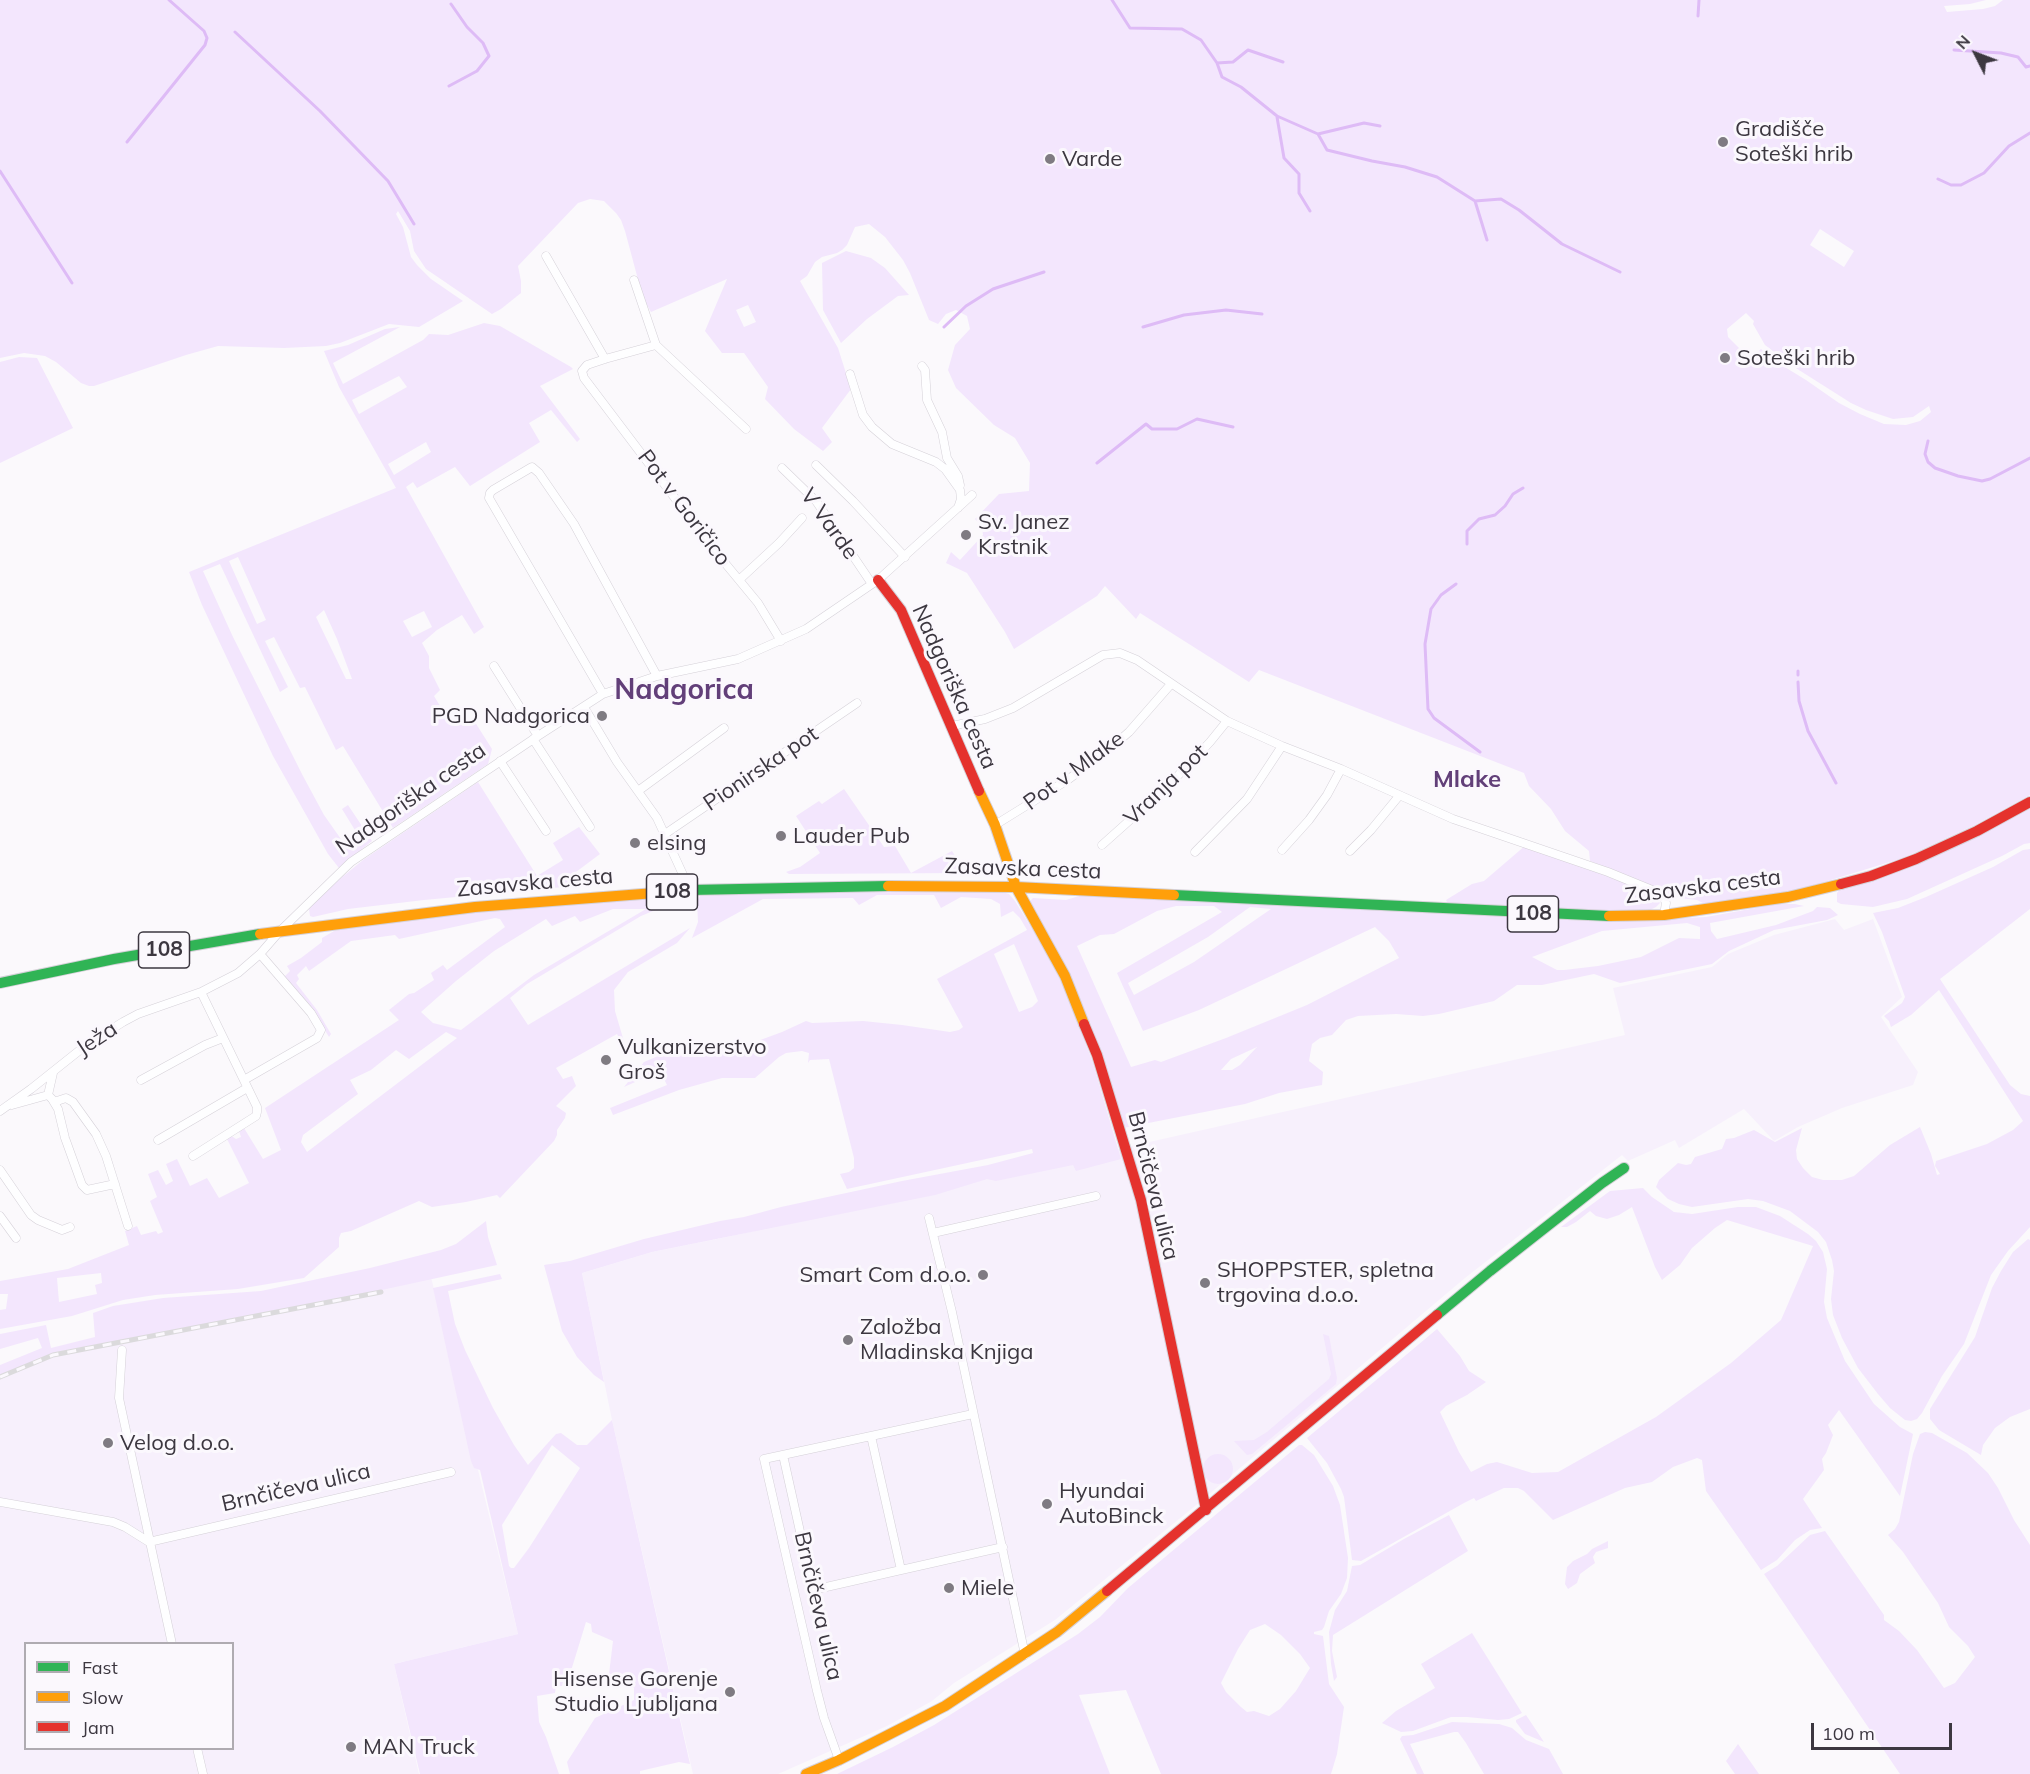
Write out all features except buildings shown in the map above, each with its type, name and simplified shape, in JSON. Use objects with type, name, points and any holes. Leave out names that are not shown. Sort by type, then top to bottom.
[{"type":"main road","name":"Nadgoriška cesta","points":[[875,582],[901,610],[995,825],[1016,887]]},
{"type":"main road","name":"Zasavska cesta","points":[[0,983],[284,927],[475,907],[690,890],[854,886],[1016,887],[1494,912],[1625,917],[1664,915],[1788,897],[1871,876],[1916,860],[1977,831],[2030,802]]},
{"type":"main road","name":"Brnčičeva ulica","points":[[1016,887],[1065,976],[1097,1055],[1141,1200],[1206,1510]]},
{"type":"main road","points":[[806,1774],[839,1760],[945,1706],[1025,1655],[1083,1611],[1206,1510],[1490,1271],[1624,1168]]},
{"type":"street","points":[[546,256],[605,359],[657,345]]},
{"type":"street","points":[[634,280],[657,345],[746,429]]},
{"type":"street","name":"Pot v Goričico","points":[[605,359],[584,368],[582,371],[584,378],[758,603],[781,641]]},
{"type":"street","points":[[922,366],[925,370],[927,400],[942,432],[947,458],[960,481],[961,499],[957,510]]},
{"type":"street","points":[[850,374],[863,415],[872,427],[892,444],[941,465],[960,490]]},
{"type":"street","points":[[816,465],[905,557]]},
{"type":"street","points":[[603,694],[489,498],[493,490],[532,467],[539,473],[574,524],[657,676]]},
{"type":"street","name":"V Varde","points":[[782,468],[816,501],[875,582]]},
{"type":"street","points":[[875,582],[972,495]]},
{"type":"street","points":[[739,580],[802,518]]},
{"type":"street","name":"Nadgoriška cesta","points":[[284,927],[351,862],[535,737],[603,694],[657,676],[738,659],[807,629],[875,582]]},
{"type":"street","points":[[952,726],[985,719],[1013,708],[1095,660],[1112,653],[1128,655],[1227,721],[1282,746],[1341,769],[1453,819],[1608,872],[1657,892],[1663,896],[1666,903],[1664,915]]},
{"type":"street","points":[[494,666],[590,827]]},
{"type":"street","name":"Pot v Mlake","points":[[995,825],[1066,781],[1107,751],[1129,732],[1171,684]]},
{"type":"street","name":"Pionirska pot","points":[[665,834],[857,703]]},
{"type":"street","points":[[584,707],[617,762],[657,818],[690,890]]},
{"type":"street","name":"Vranja pot","points":[[1102,845],[1168,786],[1227,721]]},
{"type":"street","points":[[638,791],[724,728]]},
{"type":"street","points":[[1195,852],[1247,799],[1282,746]]},
{"type":"street","points":[[500,761],[546,831]]},
{"type":"street","points":[[1282,850],[1309,820],[1327,795],[1341,769]]},
{"type":"street","points":[[1350,850],[1371,830],[1399,796]]},
{"type":"street","name":"Ježa","points":[[3,1109],[85,1046],[123,1022],[138,1014],[201,992],[238,973],[260,954],[284,927]]},
{"type":"street","points":[[158,1140],[317,1038],[321,1030],[311,1013],[260,954]]},
{"type":"street","points":[[193,1156],[256,1116],[257,1107],[201,992]]},
{"type":"street","points":[[141,1080],[205,1045],[223,1038]]},
{"type":"street","points":[[53,1071],[51,1099],[82,1185],[87,1190],[115,1184]]},
{"type":"street","points":[[51,1099],[66,1098],[74,1102],[102,1145],[128,1226]]},
{"type":"street","name":"Ježa","points":[[3,1109],[51,1099]]},
{"type":"street","points":[[0,1170],[31,1215],[62,1230],[70,1227]]},
{"type":"street","points":[[933,1233],[1096,1196]]},
{"type":"street","points":[[0,1215],[16,1238]]},
{"type":"street","points":[[929,1218],[1025,1655]]},
{"type":"street","points":[[122,1350],[119,1398],[172,1642]]},
{"type":"street","points":[[973,1414],[783,1455],[813,1590],[1003,1547]]},
{"type":"street","points":[[871,1436],[901,1570]]},
{"type":"street","name":"Brnčičeva ulica","points":[[783,1455],[764,1459],[817,1691],[839,1760]]},
{"type":"street","name":"Brnčičeva ulica","points":[[149,1542],[451,1472]]},
{"type":"street","points":[[0,1502],[113,1522],[149,1542]]},
{"type":"street","points":[[197,1750],[203,1774]]},
{"type":"shaded area","points":[[0,0],[1986,0],[1944,6],[1947,12],[1983,9],[1995,6],[2003,0],[2030,0],[2030,795],[1975,825],[1903,858],[1786,892],[1705,904],[1697,900],[1679,898],[1590,861],[1589,851],[1565,831],[1551,809],[1529,786],[1524,773],[1259,670],[1249,682],[1140,613],[1136,619],[1105,586],[1097,596],[1014,649],[967,573],[946,563],[951,552],[960,560],[983,535],[982,526],[975,519],[999,494],[1029,491],[1030,463],[1015,438],[994,425],[956,388],[948,370],[955,345],[970,329],[967,316],[956,310],[946,314],[938,324],[929,320],[903,260],[885,237],[869,224],[855,227],[847,245],[842,250],[815,262],[807,276],[800,281],[838,348],[851,389],[822,428],[832,442],[823,451],[794,429],[765,399],[768,387],[744,353],[722,353],[705,331],[727,279],[651,312],[643,298],[621,220],[604,201],[590,199],[578,203],[518,266],[521,293],[492,314],[426,269],[414,251],[410,231],[398,211],[396,214],[403,227],[411,257],[431,279],[463,301],[419,327],[389,324],[326,346],[284,348],[218,346],[94,386],[81,383],[56,362],[45,356],[24,353],[0,358]],"holes":[[[1820,229],[1854,251],[1844,267],[1810,245]],[[748,305],[756,322],[744,327],[736,310]],[[1746,313],[1754,321],[1753,324],[1765,345],[1791,365],[1866,410],[1893,419],[1913,417],[1929,406],[1931,412],[1920,421],[1906,425],[1884,424],[1839,403],[1775,361],[1761,349],[1750,359],[1728,337],[1727,329]]]},
{"type":"shaded area","points":[[846,251],[871,258],[885,268],[909,295],[898,296],[867,319],[841,343],[823,310],[822,263]]},
{"type":"shaded area","points":[[484,323],[500,326],[571,367],[573,369],[540,386],[580,439],[577,442],[551,410],[529,423],[540,442],[470,486],[455,467],[417,488],[413,482],[406,487],[484,627],[474,634],[462,615],[437,630],[422,643],[429,656],[429,668],[440,690],[434,696],[445,714],[460,708],[468,722],[473,719],[492,749],[488,764],[393,828],[343,746],[336,750],[305,687],[300,688],[274,637],[265,641],[288,687],[280,692],[220,564],[203,571],[233,637],[324,815],[348,849],[361,840],[342,809],[348,805],[372,841],[339,868],[328,854],[273,756],[202,605],[189,572],[396,488],[339,387],[324,351],[348,345],[385,329],[400,327],[333,363],[343,384],[423,340],[429,334],[448,335]],"holes":[[[399,376],[407,387],[359,414],[352,400]],[[426,442],[431,452],[394,475],[388,464]],[[238,557],[266,620],[257,624],[229,561]],[[324,610],[352,679],[346,679],[316,617]],[[424,611],[432,627],[412,637],[403,621]]]},
{"type":"shaded area","points":[[19,357],[37,358],[73,428],[0,463],[0,362]]},
{"type":"shaded area","points":[[478,782],[537,876],[563,860],[553,843],[579,827],[600,854],[576,872],[585,885],[424,900],[310,916],[309,909],[324,892],[363,860]]},
{"type":"shaded area","points":[[844,789],[884,847],[895,846],[911,873],[952,851],[966,873],[789,874],[786,872],[800,867],[820,853],[796,816],[819,801],[822,804]]},
{"type":"shaded area","points":[[2030,807],[2030,843],[1907,899],[1873,907],[1837,902],[1837,893],[1840,889]]},
{"type":"shaded area","points":[[1526,845],[1655,894],[1660,903],[1648,911],[1448,904],[1446,900],[1472,884],[1484,881]]},
{"type":"shaded area","points":[[2030,849],[2030,909],[1940,979],[2010,1085],[2021,1094],[2030,1096],[2030,1227],[2008,1251],[1991,1275],[1964,1344],[1942,1376],[1922,1413],[1917,1419],[1905,1420],[1890,1408],[1858,1368],[1842,1338],[1833,1315],[1832,1260],[1826,1242],[1818,1232],[1790,1211],[1763,1201],[1748,1199],[1692,1207],[1668,1199],[1656,1187],[1659,1180],[1678,1163],[1691,1164],[1695,1157],[1722,1149],[1726,1139],[1754,1130],[1775,1142],[1802,1128],[1796,1150],[1797,1159],[1803,1168],[1812,1177],[1823,1180],[1842,1180],[1854,1176],[1890,1145],[1920,1127],[1937,1175],[1940,1174],[1935,1166],[1936,1161],[1987,1144],[2013,1130],[2023,1121],[1939,990],[1911,1015],[1891,1027],[1884,1016],[1902,1003],[1905,997],[1873,913],[1898,908],[1926,897],[1993,867],[2023,850]]},
{"type":"shaded area","points":[[999,891],[1009,894],[1044,948],[1067,993],[1093,1063],[1121,1159],[1076,1171],[1073,1165],[996,1181],[987,1179],[935,1195],[652,1252],[582,1273],[604,1382],[577,1357],[562,1331],[544,1265],[570,1261],[644,1239],[781,1207],[988,1165],[1033,1153],[1032,1149],[847,1189],[840,1174],[854,1168],[854,1158],[829,1059],[810,1060],[808,1063],[809,1053],[802,1051],[786,1053],[779,1057],[755,1078],[722,1078],[679,1090],[613,1115],[610,1108],[667,1085],[660,1071],[624,1087],[644,1062],[670,1051],[708,1052],[744,1046],[806,1021],[812,1023],[863,1021],[950,1032],[959,1030],[963,1027],[937,979],[1027,930],[1013,911],[1001,917],[1000,904],[991,899],[961,897],[941,908],[934,895],[877,895],[859,905],[853,898],[763,899],[692,938],[698,922],[697,901],[700,896],[779,892]],"holes":[[[1014,944],[1038,1001],[1032,1007],[1019,1012],[994,954]]]},
{"type":"shaded area","points":[[1086,894],[1608,922],[1706,917],[1778,904],[1804,906],[1710,923],[1711,931],[1717,939],[1776,925],[1813,911],[1817,907],[1830,908],[1838,915],[1827,920],[1774,930],[1729,951],[1712,964],[1620,983],[1594,974],[1542,985],[1517,985],[1494,1001],[1439,1014],[1358,1016],[1346,1020],[1332,1035],[1320,1038],[1312,1044],[1309,1061],[1323,1072],[1322,1085],[1279,1093],[1245,1104],[1123,1128],[1031,905],[1033,898],[1066,900]],"holes":[[[1176,906],[1214,906],[1222,912],[1117,973],[1143,1031],[1199,1010],[1375,927],[1389,941],[1399,958],[1307,1005],[1226,1038],[1161,1062],[1155,1060],[1131,1067],[1077,946],[1100,935],[1114,934],[1157,911]],[[1250,907],[1271,909],[1194,962],[1134,995],[1128,983],[1208,937]],[[1687,923],[1700,927],[1700,939],[1679,938],[1641,957],[1564,970],[1557,970],[1532,957],[1602,931]],[[1257,1047],[1240,1065],[1232,1070],[1221,1070],[1231,1059]]]},
{"type":"shaded area","points":[[667,897],[679,897],[689,904],[653,911],[641,916],[527,984],[510,998],[528,1025],[690,928],[677,943],[628,972],[614,990],[615,1011],[625,1045],[623,1046],[617,1034],[556,1068],[563,1079],[572,1076],[576,1086],[556,1106],[566,1113],[565,1118],[557,1130],[554,1141],[500,1198],[497,1195],[432,1207],[419,1201],[351,1231],[341,1233],[339,1247],[304,1278],[238,1289],[155,1295],[123,1300],[72,1316],[0,1329],[0,1310],[6,1309],[8,1294],[0,1294],[0,1281],[68,1269],[129,1245],[125,1231],[137,1226],[141,1235],[156,1231],[158,1234],[163,1232],[150,1201],[157,1197],[148,1174],[158,1170],[166,1185],[173,1181],[166,1164],[177,1159],[190,1186],[207,1178],[219,1198],[249,1183],[226,1137],[230,1135],[236,1139],[241,1137],[239,1131],[244,1128],[263,1159],[281,1150],[265,1108],[399,1020],[389,1010],[409,994],[434,980],[431,973],[443,965],[447,970],[505,927],[500,919],[495,918],[399,939],[395,935],[351,941],[309,971],[306,966],[297,975],[299,979],[296,983],[317,1010],[331,1034],[329,1037],[309,1004],[284,977],[290,971],[287,966],[301,958],[322,942],[322,938],[334,931],[355,926],[485,911]],"holes":[[[613,909],[646,909],[534,975],[461,1030],[433,1023],[421,1012],[494,951],[546,919],[552,926],[575,916],[580,922]],[[446,1032],[457,1038],[307,1152],[301,1142],[303,1135],[358,1094],[350,1080],[371,1070],[396,1050],[409,1059]],[[101,1273],[102,1283],[95,1285],[97,1294],[59,1302],[57,1278]]]},
{"type":"shaded area","points":[[1835,919],[1844,930],[1873,919],[1902,997],[1881,1017],[1918,1072],[1913,1085],[1842,1108],[1798,1127],[1774,1141],[1744,1109],[1679,1148],[1675,1140],[1628,1161],[1622,1155],[1465,1278],[1195,1506],[1055,1620],[954,1683],[932,1701],[887,1726],[778,1774],[693,1774],[612,1420],[582,1273],[652,1252],[1625,1035],[1613,988],[1712,967],[1728,954],[1774,935]]},
{"type":"shaded area","points":[[1643,1188],[1674,1212],[1692,1214],[1738,1207],[1756,1207],[1780,1216],[1816,1241],[1823,1252],[1827,1269],[1824,1302],[1827,1318],[1845,1361],[1874,1404],[1900,1427],[1913,1434],[1900,1496],[1839,1410],[1828,1425],[1833,1435],[1822,1459],[1824,1470],[1803,1499],[1822,1528],[1810,1530],[1795,1540],[1777,1560],[1761,1570],[1706,1491],[1702,1460],[1697,1458],[1673,1467],[1652,1482],[1625,1488],[1553,1520],[1524,1491],[1518,1488],[1504,1488],[1476,1501],[1474,1498],[1464,1503],[1361,1561],[1352,1560],[1344,1497],[1327,1463],[1307,1438],[1437,1329],[1460,1356],[1469,1371],[1486,1382],[1440,1412],[1471,1472],[1497,1462],[1532,1473],[1558,1472],[1656,1417],[1731,1363],[1781,1320],[1813,1246],[1727,1220],[1692,1248],[1680,1265],[1662,1280],[1632,1207],[1607,1219],[1596,1216],[1590,1211],[1567,1227],[1561,1227],[1610,1191]]},
{"type":"shaded area","points":[[486,1221],[488,1237],[497,1265],[294,1309],[61,1351],[0,1375],[0,1365],[42,1348],[38,1338],[0,1349],[0,1334],[46,1325],[51,1348],[95,1337],[93,1313],[113,1306],[163,1298],[261,1291],[370,1268],[456,1244]]},
{"type":"shaded area","points":[[2028,1239],[2030,1240],[2030,1409],[2010,1417],[1995,1428],[1983,1445],[1981,1455],[1939,1430],[1930,1419],[1930,1409],[1975,1337],[1992,1288],[2001,1271],[2013,1252]]},
{"type":"shaded area","points":[[500,1274],[502,1279],[448,1291],[455,1324],[465,1350],[493,1408],[528,1465],[556,1434],[561,1433],[577,1445],[587,1445],[612,1420],[690,1764],[679,1762],[640,1771],[640,1774],[570,1774],[567,1762],[595,1718],[634,1700],[634,1688],[609,1674],[613,1641],[592,1632],[591,1624],[586,1622],[570,1674],[565,1673],[562,1686],[556,1686],[555,1693],[537,1696],[539,1722],[559,1774],[420,1774],[394,1664],[518,1634],[480,1470],[474,1468],[471,1461],[433,1288]],"holes":[[[552,1445],[580,1468],[529,1548],[514,1568],[511,1568],[502,1525]]]},
{"type":"shaded area","points":[[431,1277],[518,1634],[394,1664],[419,1774],[0,1774],[0,1371],[47,1352]]},
{"type":"shaded area","points":[[1323,1334],[1329,1336],[1337,1378],[1336,1384],[1252,1454],[1247,1455],[1234,1441],[1254,1440],[1267,1432],[1329,1379],[1331,1374]]},
{"type":"shaded area","points":[[1932,1433],[1967,1453],[1988,1473],[2030,1545],[2030,1774],[1900,1774],[1764,1574],[1777,1566],[1810,1535],[1825,1531],[1884,1615],[1884,1620],[1899,1631],[1917,1650],[1944,1688],[1955,1683],[1975,1657],[1968,1646],[1949,1627],[1938,1603],[1903,1552],[1888,1535],[1899,1522],[1913,1454],[1920,1434]]},
{"type":"shaded area","points":[[1299,1445],[1314,1455],[1333,1486],[1340,1505],[1348,1558],[1347,1578],[1341,1594],[1329,1611],[1322,1630],[1314,1632],[1314,1634],[1323,1636],[1329,1684],[1344,1707],[1337,1754],[1331,1774],[1161,1774],[1126,1690],[1079,1695],[1110,1774],[837,1774],[934,1725],[1078,1634],[1100,1617],[1128,1588]],"holes":[[[1265,1624],[1281,1635],[1310,1668],[1296,1691],[1280,1709],[1269,1716],[1254,1711],[1247,1712],[1226,1692],[1221,1683],[1250,1630]]]},
{"type":"shaded area","points":[[1218,1454],[1228,1459],[1233,1469],[1228,1479],[1218,1484],[1208,1479],[1203,1469],[1208,1459]]},
{"type":"shaded area","points":[[1449,1515],[1468,1551],[1333,1635],[1332,1651],[1337,1677],[1334,1681],[1329,1632],[1335,1610],[1347,1591],[1352,1566],[1360,1565]]},
{"type":"shaded area","points":[[1608,1541],[1608,1548],[1596,1552],[1593,1557],[1595,1563],[1580,1574],[1577,1583],[1568,1589],[1565,1584],[1567,1567],[1573,1561]]},
{"type":"shaded area","points":[[1472,1633],[1522,1713],[1509,1719],[1498,1720],[1451,1717],[1413,1731],[1401,1732],[1382,1723],[1396,1711],[1435,1688],[1421,1664]]},
{"type":"shaded area","points":[[1526,1715],[1544,1742],[1525,1734],[1516,1722]]},
{"type":"shaded area","points":[[1452,1722],[1499,1724],[1512,1728],[1526,1740],[1549,1749],[1563,1774],[1484,1774],[1466,1743],[1458,1732],[1454,1732],[1410,1744],[1424,1774],[1417,1774],[1400,1739],[1402,1736],[1413,1735]]},
{"type":"shaded area","points":[[1738,1744],[1759,1774],[1735,1774],[1726,1761]]},
{"type":"waterway","points":[[127,142],[205,45],[207,38],[204,31],[169,0]]},
{"type":"waterway","points":[[1112,0],[1130,28],[1182,29],[1201,40],[1217,63],[1222,77],[1241,87],[1277,116],[1318,134],[1327,150],[1405,167],[1437,177],[1475,201],[1501,199],[1519,210],[1562,244],[1620,272]]},
{"type":"waterway","points":[[1698,16],[1699,0]]},
{"type":"waterway","points":[[449,86],[477,71],[489,56],[483,43],[467,27],[451,4]]},
{"type":"waterway","points":[[235,32],[320,111],[388,181],[414,224]]},
{"type":"waterway","points":[[1217,63],[1233,62],[1248,50],[1283,62]]},
{"type":"waterway","points":[[1954,50],[2001,53],[2018,57],[2026,67],[2030,66]]},
{"type":"waterway","points":[[1277,117],[1284,158],[1299,174],[1299,193],[1310,211]]},
{"type":"waterway","points":[[1318,134],[1364,123],[1380,126]]},
{"type":"waterway","points":[[1938,179],[1951,185],[1961,185],[1984,173],[2009,146],[2030,133]]},
{"type":"waterway","points":[[0,171],[72,283]]},
{"type":"waterway","points":[[1475,201],[1487,240]]},
{"type":"waterway","points":[[944,327],[966,306],[993,289],[1044,272]]},
{"type":"waterway","points":[[1143,327],[1184,315],[1226,310],[1262,314]]},
{"type":"waterway","points":[[1097,463],[1146,424],[1152,429],[1177,429],[1197,419],[1233,427]]},
{"type":"waterway","points":[[1928,441],[1925,454],[1928,462],[1935,468],[1982,481],[2030,458]]},
{"type":"waterway","points":[[1467,544],[1467,531],[1479,519],[1495,515],[1513,494],[1523,488]]},
{"type":"waterway","points":[[1456,584],[1441,595],[1431,609],[1425,644],[1428,709],[1434,718],[1480,752]]},
{"type":"waterway","points":[[1798,682],[1799,701],[1808,731],[1836,783]]},
{"type":"railway","points":[[0,1377],[53,1355],[381,1292]]},
{"type":"traffic: fast","points":[[655,893],[690,890],[888,886]]},
{"type":"traffic: fast","points":[[1174,895],[1609,916]]},
{"type":"traffic: fast","points":[[0,983],[114,959],[260,934]]},
{"type":"traffic: fast","points":[[1437,1315],[1490,1271],[1624,1168]]},
{"type":"traffic: slow","points":[[979,791],[995,825],[1016,887],[1065,976],[1084,1024]]},
{"type":"traffic: slow","points":[[1609,916],[1664,915],[1788,897],[1841,884]]},
{"type":"traffic: slow","points":[[888,886],[1016,887],[1174,895]]},
{"type":"traffic: slow","points":[[260,934],[475,907],[655,893]]},
{"type":"traffic: slow","points":[[806,1774],[839,1760],[945,1706],[1057,1632],[1107,1591]]},
{"type":"traffic: jam","points":[[878,580],[901,610],[979,791]]},
{"type":"traffic: jam","points":[[1841,884],[1871,876],[1916,859],[1977,831],[2030,802]]},
{"type":"traffic: jam","points":[[1084,1024],[1097,1055],[1141,1200],[1206,1510]]},
{"type":"traffic: jam","points":[[1107,1591],[1437,1315]]},
{"type":"place","name":"Gradišče Soteški hrib","points":[[1723,142]]},
{"type":"place","name":"Varde","points":[[1050,159]]},
{"type":"place","name":"Soteški hrib","points":[[1725,358]]},
{"type":"place","name":"Sv. Janez Krstnik","points":[[966,535]]},
{"type":"place","name":"PGD Nadgorica","points":[[602,716]]},
{"type":"place","name":"Lauder Pub","points":[[781,836]]},
{"type":"place","name":"elsing","points":[[635,843]]},
{"type":"place","name":"Vulkanizerstvo Groš","points":[[606,1060]]},
{"type":"place","name":"Smart Com d.o.o.","points":[[983,1275]]},
{"type":"place","name":"SHOPPSTER, spletna trgovina d.o.o.","points":[[1205,1283]]},
{"type":"place","name":"Založba Mladinska Knjiga","points":[[848,1340]]},
{"type":"place","name":"Velog d.o.o.","points":[[108,1443]]},
{"type":"place","name":"Hyundai AutoBinck","points":[[1047,1504]]},
{"type":"place","name":"Miele","points":[[949,1588]]},
{"type":"place","name":"Hisense Gorenje Studio Ljubljana","points":[[730,1692]]},
{"type":"place","name":"MAN Truck","points":[[351,1747]]},
{"type":"district","name":"Nadgorica","points":[[684,691]]},
{"type":"district","name":"Mlake","points":[[1467,780]]}]
